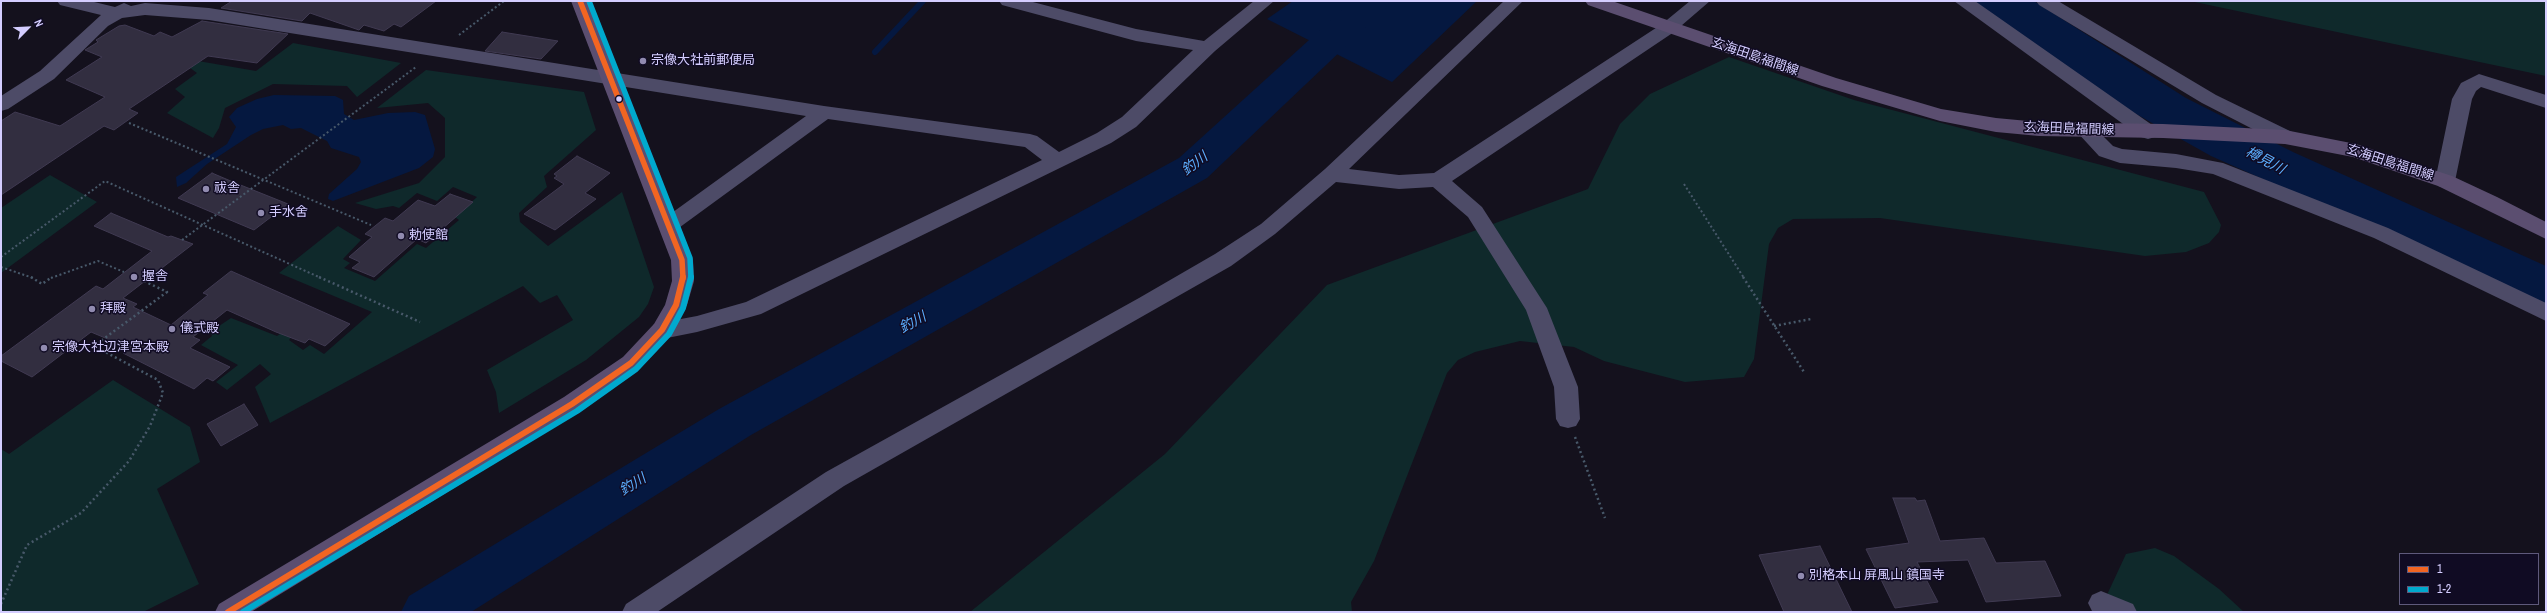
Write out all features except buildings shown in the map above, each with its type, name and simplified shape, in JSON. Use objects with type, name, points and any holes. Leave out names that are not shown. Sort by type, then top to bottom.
[{"type":"main road","points":[[228,612],[572,404],[630,363],[662,330],[676,305],[683,282],[682,260],[580,1]]},
{"type":"main road","name":"玄海田島福間線","points":[[1594,1],[1668,28],[1829,82],[1940,115],[1996,125],[2086,131],[2285,137],[2356,151],[2445,181],[2546,231]]},
{"type":"street","points":[[66,1],[118,13],[145,9],[209,14],[824,112],[1030,141],[1058,161]]},
{"type":"street","points":[[1,104],[47,75],[102,22],[137,1]]},
{"type":"street","points":[[1008,1],[1136,35],[1208,47]]},
{"type":"street","points":[[662,330],[697,324],[753,308],[1058,161],[1129,122],[1208,47],[1265,1]]},
{"type":"street","points":[[635,612],[835,479],[1223,260],[1268,230],[1332,174],[1514,1]]},
{"type":"street","points":[[1332,174],[1399,182],[1438,180],[1668,28],[1701,1]]},
{"type":"street","points":[[1963,1],[2155,132]]},
{"type":"street","points":[[2045,1],[2209,99],[2285,137]]},
{"type":"street","points":[[2445,181],[2462,99],[2468,87],[2479,80],[2546,102]]},
{"type":"street","points":[[669,225],[824,112]]},
{"type":"street","points":[[2086,131],[2106,151],[2120,156],[2176,161],[2216,168],[2294,198],[2381,233],[2546,313]]},
{"type":"street","points":[[1438,180],[1475,212],[1536,308],[1566,387],[1568,419]]},
{"type":"path","points":[[182,240],[350,115]]},
{"type":"path","points":[[129,123],[371,225]]},
{"type":"path","points":[[1,257],[105,181],[420,322]]},
{"type":"path","points":[[1684,184],[1804,372]]},
{"type":"path","points":[[1,267],[32,278],[42,284],[53,276],[98,261],[124,272]]},
{"type":"path","points":[[1,604],[27,545],[81,513],[129,461],[150,426],[163,393],[158,380],[94,346],[167,292],[144,281]]},
{"type":"path","points":[[1774,326],[1811,319]]},
{"type":"path","points":[[1568,419],[1605,518]]},
{"type":"green space","points":[[2190,1],[2546,1],[2546,76],[2356,36]]},
{"type":"green space","points":[[293,43],[401,63],[357,97],[347,86],[273,84],[225,108],[219,128],[213,138],[167,113],[185,97],[175,89],[197,73],[175,57],[256,71]]},
{"type":"green space","points":[[1729,57],[1854,100],[2204,192],[2221,225],[2219,232],[2209,243],[2186,252],[2145,256],[1880,218],[1793,219],[1778,228],[1769,244],[1754,359],[1744,377],[1685,382],[1604,361],[1574,347],[1520,341],[1475,352],[1458,360],[1447,373],[1374,561],[1351,602],[1352,612],[970,612],[1165,454],[1327,285],[1588,189],[1620,124],[1650,94]]},
{"type":"green space","points":[[426,70],[584,92],[596,130],[544,176],[547,187],[519,213],[520,222],[548,246],[622,192],[654,287],[648,304],[639,317],[586,360],[499,413],[496,392],[487,370],[573,320],[557,295],[540,303],[523,286],[270,423],[255,387],[271,374],[260,364],[227,390],[216,382],[238,365],[201,345],[212,336],[210,332],[231,318],[277,336],[285,331],[294,334],[289,340],[303,350],[310,345],[324,354],[372,312],[279,273],[338,226],[361,240],[343,259],[350,263],[344,268],[375,281],[417,244],[426,248],[459,220],[455,217],[477,197],[453,187],[437,201],[417,193],[399,208],[393,206],[376,209],[355,203],[419,183],[445,157],[445,118],[428,103],[377,108]]},
{"type":"green space","points":[[50,175],[97,202],[1,273],[1,208]]},
{"type":"green space","points":[[113,380],[190,427],[200,462],[157,489],[199,584],[143,612],[1,612],[1,449],[9,454]]},
{"type":"green space","points":[[2155,548],[2174,556],[2219,589],[2244,612],[2099,612],[2126,554]]},
{"type":"water","points":[[1293,1],[1477,1],[1392,82],[1267,19]]},
{"type":"water","name":"樽見川","points":[[1972,1],[2034,1],[2186,98],[2293,152],[2546,266],[2546,305],[2211,156],[2129,110]]},
{"type":"water","points":[[274,95],[335,96],[343,100],[344,114],[354,120],[388,113],[415,112],[425,115],[435,149],[433,157],[419,168],[333,201],[328,199],[329,194],[357,169],[361,162],[359,157],[331,148],[327,141],[301,128],[291,129],[283,125],[263,129],[251,135],[207,164],[186,183],[177,187],[176,177],[227,144],[236,127],[229,117],[237,108],[257,99]]},
{"type":"waterway","points":[[875,52],[923,1]]},
{"type":"waterway","name":"釣川","points":[[427,612],[735,422],[1193,168],[1373,1]]},
{"type":"transit line","name":"1","points":[[228,612],[572,404],[631,363],[662,330],[676,305],[683,281],[682,260],[580,1]]},
{"type":"transit line","name":"1-2","points":[[243,612],[577,411],[636,369],[669,334],[683,308],[691,283],[690,258],[589,1]]},
{"type":"place","name":"宗像大社前郵便局","points":[[643,61]]},
{"type":"place","name":"祓舎","points":[[206,189]]},
{"type":"place","name":"手水舍","points":[[261,213]]},
{"type":"place","name":"勅使館","points":[[401,236]]},
{"type":"place","name":"握舎","points":[[134,277]]},
{"type":"place","name":"拜殿","points":[[92,309]]},
{"type":"place","name":"儀式殿","points":[[172,329]]},
{"type":"place","name":"宗像大社辺津宮本殿","points":[[44,348]]},
{"type":"place","name":"別格本山 屏風山 鎮国寺","points":[[1801,576]]}]
